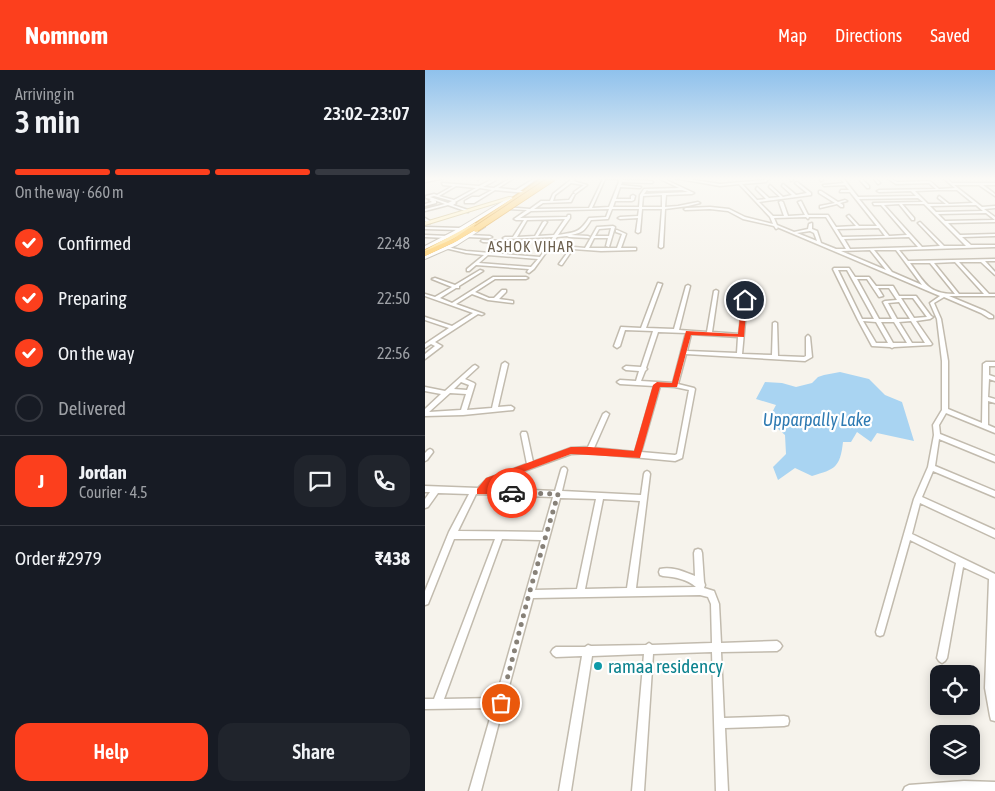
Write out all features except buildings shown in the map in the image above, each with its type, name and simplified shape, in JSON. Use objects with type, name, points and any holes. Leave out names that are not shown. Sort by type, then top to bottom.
[{"type":"highway","points":[[425,253],[492,212]]},
{"type":"highway","points":[[425,253],[461,236],[498,212]]},
{"type":"highway","points":[[425,253],[457,242],[502,212]]},
{"type":"main road","points":[[426,222],[458,212]]},
{"type":"main road","points":[[425,253],[463,232],[492,212]]},
{"type":"main road","points":[[425,253],[462,236],[503,212]]},
{"type":"street","points":[[425,253],[490,212]]},
{"type":"street","points":[[425,253],[447,248],[469,236],[504,212]]},
{"type":"street","points":[[512,223],[527,212]]},
{"type":"street","points":[[475,264],[531,270],[572,212]]},
{"type":"street","points":[[505,238],[529,238],[583,230],[590,219],[607,218],[610,212]]},
{"type":"street","points":[[638,232],[641,212]]},
{"type":"street","points":[[661,247],[663,212]]},
{"type":"street","points":[[730,212],[744,218],[774,225],[795,233],[993,318]]},
{"type":"street","points":[[767,212],[772,217],[774,225]]},
{"type":"street","points":[[784,212],[786,216]]},
{"type":"street","points":[[806,212],[810,222],[810,230]]},
{"type":"street","points":[[868,212],[888,237]]},
{"type":"street","points":[[889,212],[920,248]]},
{"type":"street","points":[[906,212],[913,219]]},
{"type":"street","points":[[935,213],[987,212],[995,219]]},
{"type":"street","points":[[935,213],[969,246]]},
{"type":"street","points":[[772,217],[828,216],[856,259]]},
{"type":"street","points":[[849,216],[857,227]]},
{"type":"street","points":[[620,218],[640,217]]},
{"type":"street","points":[[516,219],[568,218]]},
{"type":"street","points":[[515,237],[526,219]]},
{"type":"street","points":[[945,222],[995,219]]},
{"type":"street","points":[[536,237],[545,222]]},
{"type":"street","points":[[920,223],[943,247]]},
{"type":"street","points":[[774,225],[889,274],[927,288],[993,318]]},
{"type":"street","points":[[586,249],[598,228],[611,227],[613,228],[608,246]]},
{"type":"street","points":[[835,228],[880,227]]},
{"type":"street","points":[[425,228],[463,229]]},
{"type":"street","points":[[433,236],[441,230]]},
{"type":"street","points":[[795,233],[810,230],[816,232],[820,244]]},
{"type":"street","points":[[617,231],[624,234],[619,249]]},
{"type":"street","points":[[557,235],[588,236]]},
{"type":"street","points":[[958,236],[995,235]]},
{"type":"street","points":[[425,236],[448,237]]},
{"type":"street","points":[[469,236],[494,238]]},
{"type":"street","points":[[593,237],[611,236]]},
{"type":"street","points":[[842,238],[910,236]]},
{"type":"street","points":[[515,256],[529,238]]},
{"type":"street","points":[[483,241],[525,243]]},
{"type":"street","points":[[549,246],[586,249],[635,249]]},
{"type":"street","points":[[835,250],[993,247]]},
{"type":"street","points":[[849,250],[993,247]]},
{"type":"street","points":[[447,248],[488,254],[541,258]]},
{"type":"street","points":[[561,264],[572,248]]},
{"type":"street","points":[[897,249],[927,288]]},
{"type":"street","points":[[872,250],[889,274]]},
{"type":"street","points":[[468,270],[488,254]]},
{"type":"street","points":[[982,260],[995,274]]},
{"type":"street","points":[[907,262],[995,260]]},
{"type":"street","points":[[931,261],[958,295]]},
{"type":"street","points":[[956,261],[988,295]]},
{"type":"street","points":[[875,287],[891,287],[929,344],[892,346],[873,344],[835,269],[848,268],[892,346]]},
{"type":"street","points":[[437,298],[481,271]]},
{"type":"street","points":[[453,304],[494,278],[526,278]]},
{"type":"street","points":[[854,278],[869,278],[881,296]]},
{"type":"street","points":[[434,279],[457,287]]},
{"type":"street","points":[[643,329],[660,284]]},
{"type":"street","points":[[676,331],[689,286]]},
{"type":"street","points":[[495,300],[504,291]]},
{"type":"street","points":[[709,333],[716,291]]},
{"type":"street","points":[[471,292],[495,300],[511,302]]},
{"type":"street","points":[[425,295],[479,313],[428,344]]},
{"type":"street","points":[[880,632],[909,536],[918,499],[931,467],[937,435],[936,425],[945,410],[945,361],[932,303],[942,296],[995,295]]},
{"type":"street","points":[[910,345],[885,302],[914,297],[934,317]]},
{"type":"street","points":[[739,355],[745,300]]},
{"type":"street","points":[[983,312],[995,311]]},
{"type":"street","points":[[861,320],[934,317]]},
{"type":"street","points":[[427,321],[453,328]]},
{"type":"street","points":[[775,323],[775,357]]},
{"type":"street","points":[[617,346],[623,328],[741,336]]},
{"type":"street","points":[[638,383],[656,330]]},
{"type":"street","points":[[675,386],[689,332]]},
{"type":"street","points":[[683,352],[809,358],[807,337]]},
{"type":"street","points":[[425,357],[439,346],[428,344]]},
{"type":"street","points":[[494,410],[505,364]]},
{"type":"street","points":[[985,427],[986,364],[995,364]]},
{"type":"street","points":[[425,413],[475,367]]},
{"type":"street","points":[[625,368],[644,369]]},
{"type":"street","points":[[986,376],[995,379]]},
{"type":"street","points":[[460,380],[472,384],[463,413]]},
{"type":"street","points":[[425,601],[453,535],[477,491],[489,481],[571,451],[590,450],[675,458],[680,456],[692,389],[688,387],[621,382]]},
{"type":"street","points":[[637,455],[657,385]]},
{"type":"street","points":[[425,390],[470,392]]},
{"type":"street","points":[[986,398],[995,401]]},
{"type":"street","points":[[425,413],[463,413],[511,408]]},
{"type":"street","points":[[945,410],[995,431]]},
{"type":"street","points":[[590,450],[606,414]]},
{"type":"street","points":[[524,434],[530,465]]},
{"type":"street","points":[[937,435],[995,459]]},
{"type":"street","points":[[425,458],[430,452]]},
{"type":"street","points":[[931,467],[995,494]]},
{"type":"street","points":[[475,791],[501,703],[564,470]]},
{"type":"street","points":[[631,592],[647,474]]},
{"type":"street","points":[[425,489],[644,498]]},
{"type":"street","points":[[425,505],[436,490]]},
{"type":"street","points":[[580,593],[600,496]]},
{"type":"street","points":[[918,499],[995,534]]},
{"type":"street","points":[[453,535],[546,536]]},
{"type":"street","points":[[437,704],[500,535]]},
{"type":"street","points":[[909,536],[993,577],[990,688],[995,716]]},
{"type":"street","points":[[698,553],[700,588]]},
{"type":"street","points":[[942,658],[960,561]]},
{"type":"street","points":[[663,572],[675,573],[696,581],[700,588],[711,594],[715,604],[722,791]]},
{"type":"street","points":[[529,594],[631,592],[700,588]]},
{"type":"street","points":[[556,652],[716,646],[777,646]]},
{"type":"street","points":[[638,791],[649,648]]},
{"type":"street","points":[[565,791],[588,650]]},
{"type":"street","points":[[425,704],[501,703]]},
{"type":"street","points":[[719,723],[784,721]]},
{"type":"street","points":[[909,791],[995,788]]},
{"type":"water","name":"Upparpally Lake","points":[[840,372],[869,379],[885,395],[902,402],[914,441],[877,433],[871,442],[857,432],[851,442],[843,442],[838,462],[831,469],[812,476],[795,468],[778,480],[773,467],[786,454],[785,435],[768,420],[776,405],[756,399],[765,382],[782,383],[796,387],[812,383],[818,377]]},
{"type":"way so far","points":[[501,703],[529,594],[558,494],[512,493]]},
{"type":"place","name":"ramaa residency","points":[[598,666]]},
{"type":"district","name":"ASHOK VIHAR","points":[[531,247]]},
{"type":"route","points":[[512,493],[480,491],[489,481],[571,451],[590,450],[637,455],[657,385],[675,386],[689,332],[741,336],[745,300]]}]
